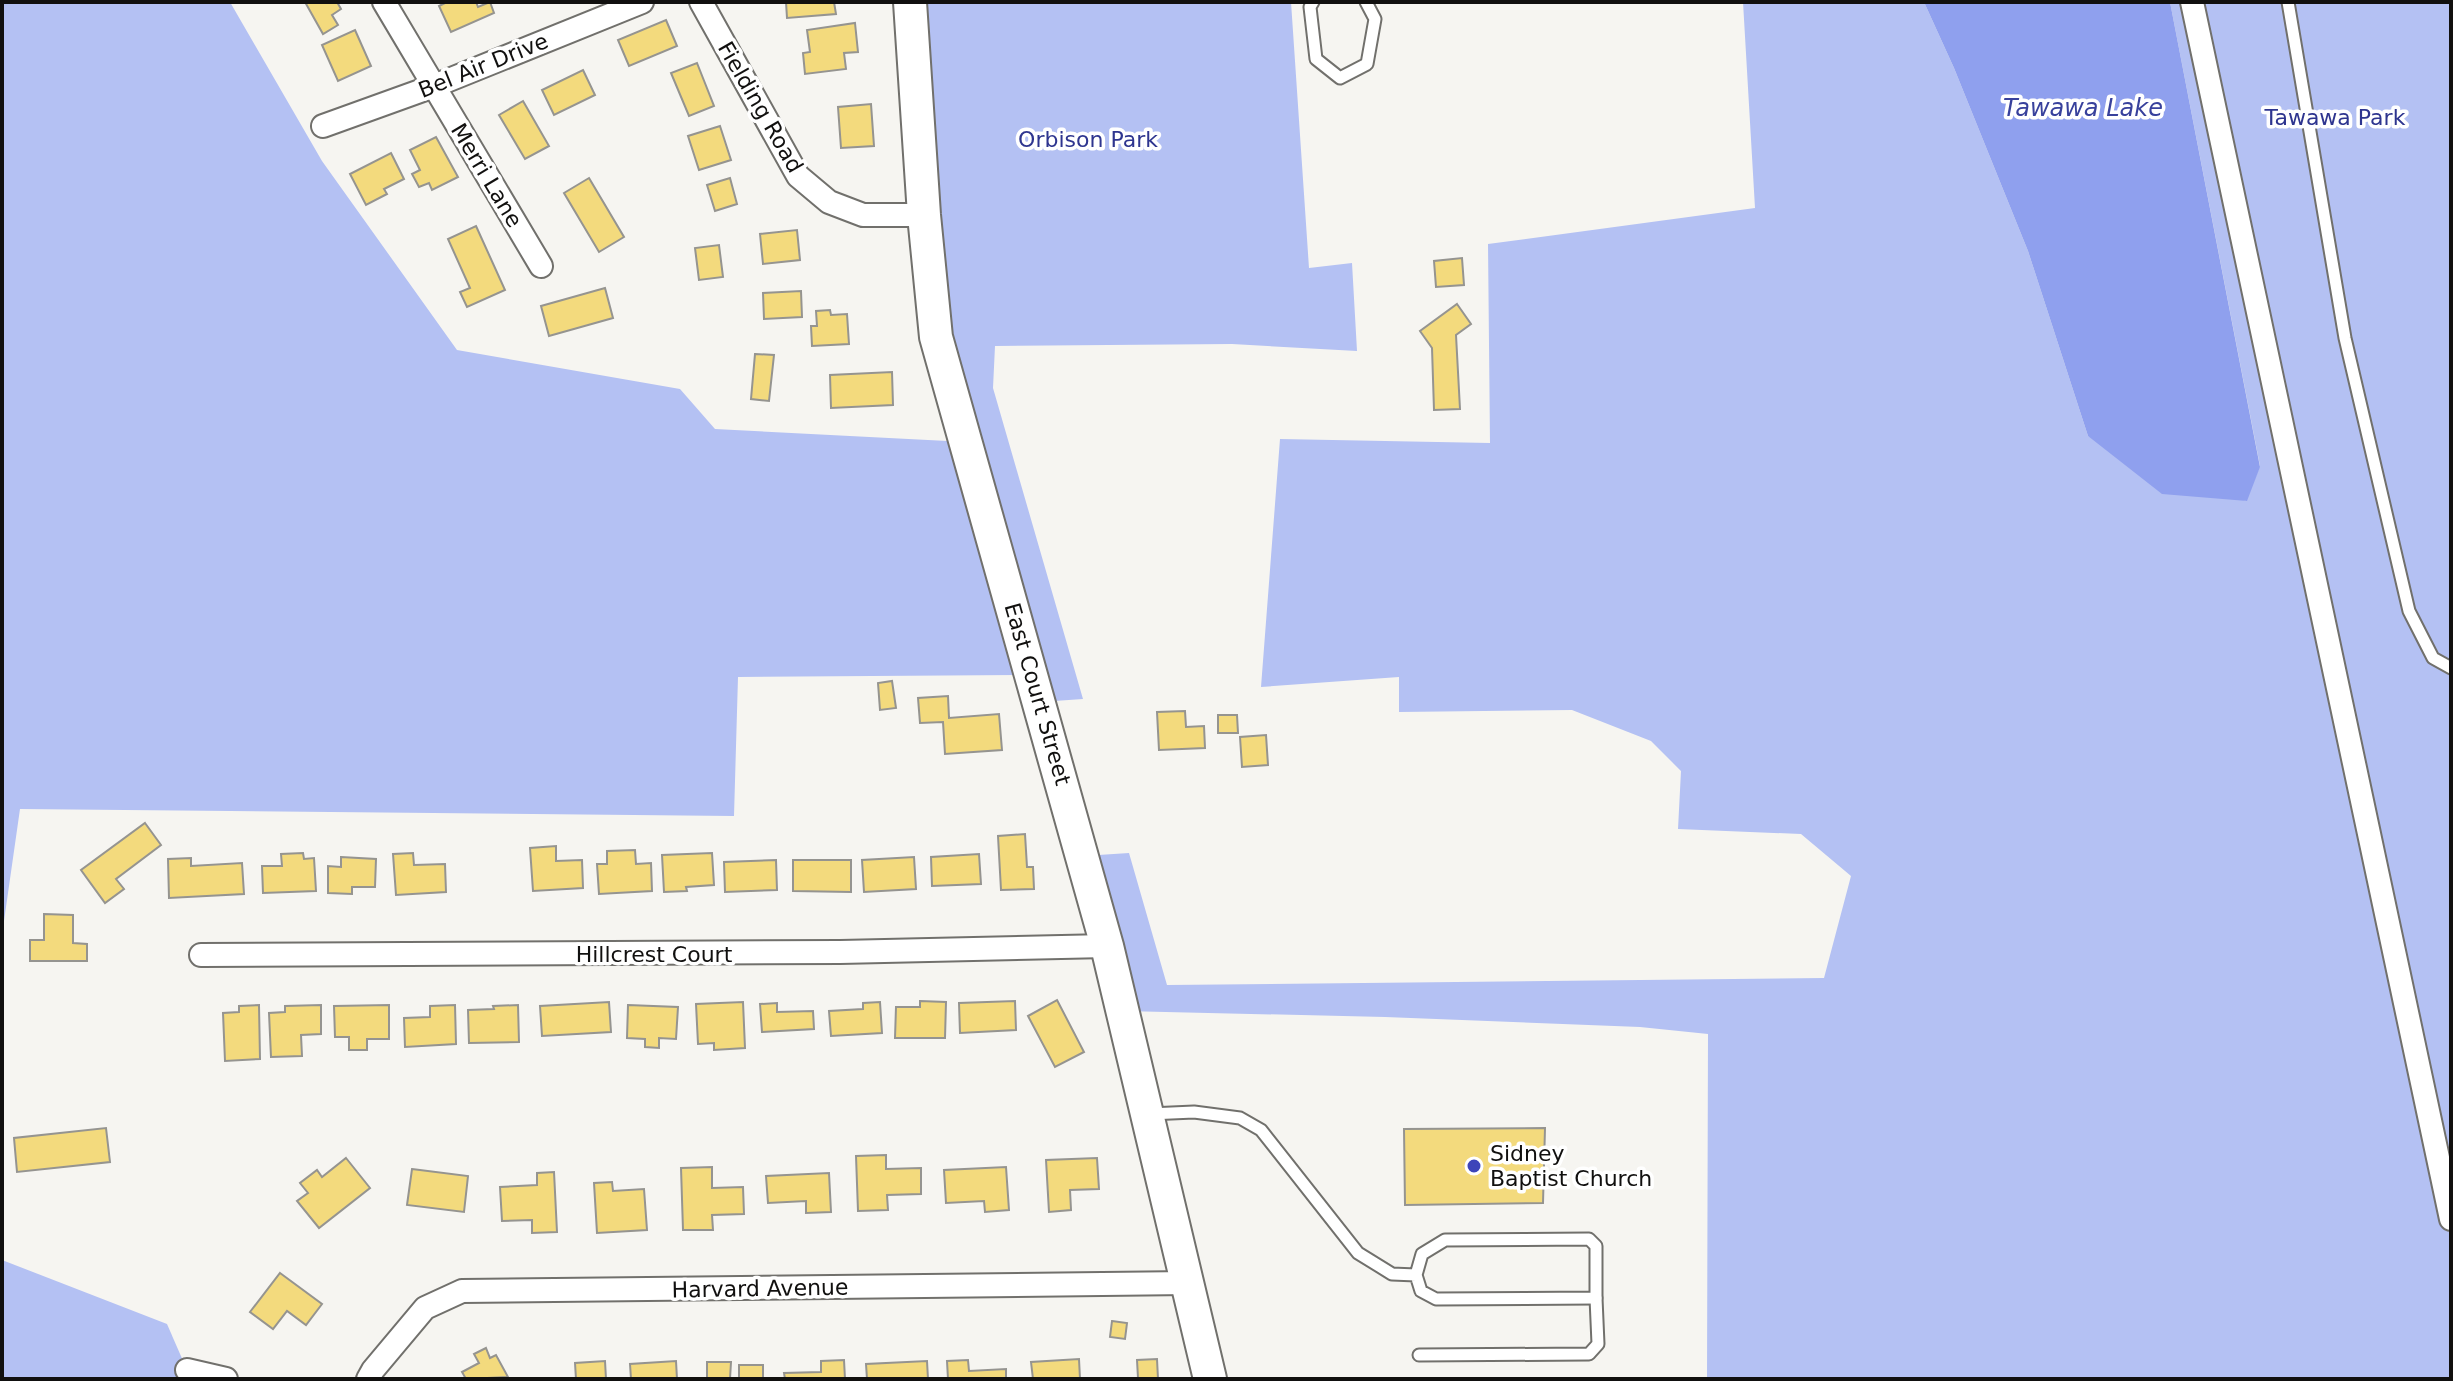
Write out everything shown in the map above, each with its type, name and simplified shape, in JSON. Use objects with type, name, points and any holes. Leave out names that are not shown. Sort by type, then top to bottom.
[{"type":"main road","name":"East Court Street","points":[[910,2],[924,215],[936,337],[1107,946],[1210,1379]]},
{"type":"street","name":"Merri Lane","points":[[384,2],[541,266]]},
{"type":"street","name":"Bel Air Drive","points":[[323,126],[434,86],[642,2]]},
{"type":"street","name":"Fielding Road","points":[[701,2],[798,176],[829,202],[863,215],[924,215]]},
{"type":"street","points":[[2192,2],[2451,1219]]},
{"type":"street","name":"Hillcrest Court","points":[[201,955],[808,953],[1107,946]]},
{"type":"street","name":"Harvard Avenue","points":[[368,1379],[425,1308],[462,1291],[1189,1283]]},
{"type":"street","points":[[187,1370],[226,1379]]},
{"type":"lane","points":[[1313,2],[1310,7],[1316,59],[1340,78],[1367,64],[1375,19],[1366,2]]},
{"type":"lane","points":[[2288,2],[2345,338],[2409,611],[2433,658],[2451,668]]},
{"type":"lane","points":[[1148,1115],[1194,1112],[1240,1118],[1261,1130],[1358,1253],[1392,1274],[1416,1275]]},
{"type":"lane","points":[[1419,1355],[1589,1354],[1598,1344],[1596,1246],[1589,1239],[1445,1240],[1422,1254],[1416,1275],[1421,1291],[1436,1299],[1596,1298]]},
{"type":"green space","name":"Orbison Park","points":[[2,2],[230,2],[322,161],[457,350],[680,389],[715,429],[967,442],[936,336],[910,2],[1291,2],[1309,268],[1352,263],[1357,351],[1232,344],[995,346],[993,388],[1083,699],[1040,702],[1032,675],[738,677],[734,816],[20,809],[2,935]]},
{"type":"green space","name":"Tawawa Park","points":[[1743,2],[1924,2],[2028,251],[2088,436],[2246,501],[2260,466],[2170,2],[2451,2],[2451,1379],[1707,1379],[1708,1034],[1640,1027],[1123,1011],[1083,856],[1129,853],[1167,985],[1824,978],[1851,876],[1801,834],[1678,829],[1681,771],[1651,741],[1572,710],[1399,712],[1399,677],[1261,687],[1280,439],[1490,443],[1488,244],[1755,208]]},
{"type":"green space","points":[[2,1260],[167,1324],[187,1370],[186,1379],[2,1379]]},
{"type":"water","name":"Tawawa Lake","points":[[1924,2],[2170,2],[2260,467],[2247,501],[2162,494],[2088,436],[2028,251]]},
{"type":"building","points":[[305,2],[337,2],[341,9],[332,15],[338,25],[323,34]]},
{"type":"building","points":[[447,2],[476,2],[478,7],[490,2],[494,13],[451,32],[439,6]]},
{"type":"building","points":[[786,2],[834,2],[836,14],[787,18]]},
{"type":"building","points":[[666,20],[677,46],[629,66],[618,40]]},
{"type":"building","points":[[855,23],[858,52],[844,53],[846,69],[805,74],[803,53],[810,52],[807,30]]},
{"type":"building","points":[[355,30],[371,66],[338,81],[322,45]]},
{"type":"building","points":[[697,63],[714,106],[689,116],[671,73]]},
{"type":"building","points":[[583,70],[595,95],[554,115],[542,90]]},
{"type":"building","points":[[523,101],[549,146],[525,159],[499,115]]},
{"type":"building","points":[[871,104],[874,146],[841,148],[838,107]]},
{"type":"building","points":[[720,126],[731,160],[699,170],[688,136]]},
{"type":"building","points":[[436,137],[458,177],[432,190],[429,183],[419,187],[412,174],[420,170],[410,150]]},
{"type":"building","points":[[391,153],[404,179],[384,189],[387,194],[366,205],[350,174]]},
{"type":"building","points":[[589,178],[624,237],[599,252],[564,193]]},
{"type":"building","points":[[730,178],[737,204],[715,211],[707,185]]},
{"type":"building","points":[[476,226],[505,290],[467,307],[460,292],[470,288],[448,239]]},
{"type":"building","points":[[797,230],[800,260],[763,264],[760,234]]},
{"type":"building","points":[[719,245],[723,277],[699,280],[695,248]]},
{"type":"building","points":[[1462,258],[1464,285],[1436,287],[1434,261]]},
{"type":"building","points":[[605,288],[613,318],[549,336],[541,306]]},
{"type":"building","points":[[801,291],[802,317],[764,319],[763,293]]},
{"type":"building","points":[[1457,304],[1471,324],[1456,335],[1460,409],[1434,410],[1432,348],[1420,331]]},
{"type":"building","points":[[830,310],[831,315],[847,314],[849,344],[812,346],[811,326],[817,326],[816,311]]},
{"type":"building","points":[[755,354],[774,355],[769,401],[751,399]]},
{"type":"building","points":[[892,372],[893,405],[831,408],[830,375]]},
{"type":"building","points":[[892,681],[896,708],[880,710],[878,683]]},
{"type":"building","points":[[948,696],[949,718],[999,714],[1002,750],[945,754],[943,722],[920,723],[918,698]]},
{"type":"building","points":[[1185,711],[1186,727],[1204,726],[1205,748],[1159,750],[1157,712]]},
{"type":"building","points":[[1218,715],[1237,715],[1238,733],[1218,733]]},
{"type":"building","points":[[1266,735],[1268,765],[1242,767],[1240,737]]},
{"type":"building","points":[[145,823],[161,845],[116,879],[124,889],[105,903],[81,870]]},
{"type":"building","points":[[1025,834],[1027,867],[1033,867],[1034,889],[1001,890],[998,836]]},
{"type":"building","points":[[556,846],[556,861],[582,860],[583,888],[533,891],[530,848]]},
{"type":"building","points":[[635,850],[636,864],[651,863],[652,891],[599,894],[597,864],[607,864],[607,851]]},
{"type":"building","points":[[303,853],[304,859],[314,858],[316,891],[263,893],[262,866],[282,866],[281,854]]},
{"type":"building","points":[[413,853],[414,865],[445,864],[446,892],[396,895],[393,854]]},
{"type":"building","points":[[712,853],[714,885],[664,892],[662,855]]},
{"type":"building","points":[[979,854],[981,884],[932,886],[931,857]]},
{"type":"building","points":[[341,857],[376,859],[375,887],[352,887],[352,894],[328,893],[328,866],[341,867]]},
{"type":"building","points":[[914,857],[916,889],[864,892],[862,860]]},
{"type":"building","points":[[191,858],[191,866],[242,863],[244,894],[169,898],[168,859]]},
{"type":"building","points":[[776,860],[777,890],[725,892],[724,862]]},
{"type":"building","points":[[793,860],[851,860],[851,892],[793,891]]},
{"type":"building","points":[[44,914],[73,915],[73,943],[87,944],[87,961],[30,961],[30,940],[44,940]]},
{"type":"building","points":[[1057,1000],[1084,1052],[1055,1067],[1028,1016]]},
{"type":"building","points":[[920,1001],[946,1002],[945,1038],[895,1038],[896,1007],[920,1007]]},
{"type":"building","points":[[1015,1001],[1016,1030],[960,1033],[959,1003]]},
{"type":"building","points":[[609,1002],[611,1032],[542,1036],[540,1006]]},
{"type":"building","points":[[743,1002],[745,1048],[714,1050],[714,1043],[698,1044],[696,1004]]},
{"type":"building","points":[[880,1002],[882,1033],[831,1036],[829,1011],[863,1009],[863,1003]]},
{"type":"building","points":[[777,1003],[777,1012],[813,1011],[814,1029],[762,1032],[760,1004]]},
{"type":"building","points":[[259,1005],[260,1059],[225,1061],[223,1013],[239,1012],[239,1006]]},
{"type":"building","points":[[321,1005],[321,1034],[301,1035],[302,1056],[271,1057],[269,1013],[285,1012],[285,1006]]},
{"type":"building","points":[[389,1005],[389,1039],[367,1039],[367,1050],[349,1050],[349,1037],[335,1037],[334,1006]]},
{"type":"building","points":[[455,1005],[456,1044],[405,1047],[404,1018],[430,1017],[430,1006]]},
{"type":"building","points":[[518,1005],[519,1042],[469,1043],[468,1010]]},
{"type":"building","points":[[628,1005],[678,1007],[676,1039],[659,1038],[659,1048],[645,1047],[645,1039],[627,1038]]},
{"type":"building","points":[[106,1128],[110,1162],[17,1172],[14,1138]]},
{"type":"building","name":"Sidney Baptist Church","points":[[1545,1128],[1543,1203],[1405,1205],[1404,1129]]},
{"type":"building","points":[[886,1155],[886,1169],[921,1168],[921,1194],[887,1195],[888,1210],[858,1211],[856,1156]]},
{"type":"building","points":[[346,1158],[370,1188],[319,1228],[297,1201],[308,1193],[300,1183],[317,1170],[322,1177]]},
{"type":"building","points":[[1097,1158],[1099,1189],[1070,1190],[1071,1210],[1049,1212],[1046,1160]]},
{"type":"building","points":[[712,1167],[712,1188],[743,1187],[744,1214],[712,1215],[713,1230],[683,1230],[681,1168]]},
{"type":"building","points":[[1006,1167],[1009,1210],[985,1212],[984,1201],[946,1203],[944,1170]]},
{"type":"building","points":[[412,1169],[468,1176],[464,1212],[407,1205]]},
{"type":"building","points":[[554,1172],[557,1232],[532,1233],[532,1220],[502,1221],[500,1187],[537,1185],[537,1173]]},
{"type":"building","points":[[829,1173],[831,1212],[806,1213],[806,1201],[768,1203],[766,1176]]},
{"type":"building","points":[[612,1182],[613,1191],[644,1189],[647,1230],[597,1233],[594,1183]]},
{"type":"building","points":[[280,1273],[322,1304],[306,1325],[287,1311],[273,1329],[250,1312]]},
{"type":"building","points":[[1112,1321],[1127,1323],[1125,1339],[1110,1337]]},
{"type":"building","points":[[486,1348],[490,1358],[496,1355],[508,1377],[466,1379],[462,1372],[479,1363],[474,1354]]},
{"type":"building","points":[[1079,1359],[1080,1379],[1033,1379],[1031,1362]]},
{"type":"building","points":[[1157,1359],[1158,1379],[1115,1379],[1138,1378],[1137,1360]]},
{"type":"building","points":[[844,1360],[845,1379],[785,1379],[784,1373],[821,1372],[821,1361]]},
{"type":"building","points":[[968,1360],[969,1371],[1006,1369],[1006,1379],[948,1379],[947,1361]]},
{"type":"building","points":[[605,1361],[606,1379],[576,1379],[575,1363]]},
{"type":"building","points":[[676,1361],[677,1379],[631,1379],[630,1364]]},
{"type":"building","points":[[927,1361],[928,1379],[867,1379],[866,1364]]},
{"type":"building","points":[[707,1362],[731,1362],[730,1379],[707,1379]]},
{"type":"building","points":[[739,1365],[763,1365],[763,1379],[739,1379]]},
{"type":"place","name":"Sidney Baptist Church","points":[[1474,1166]]}]
